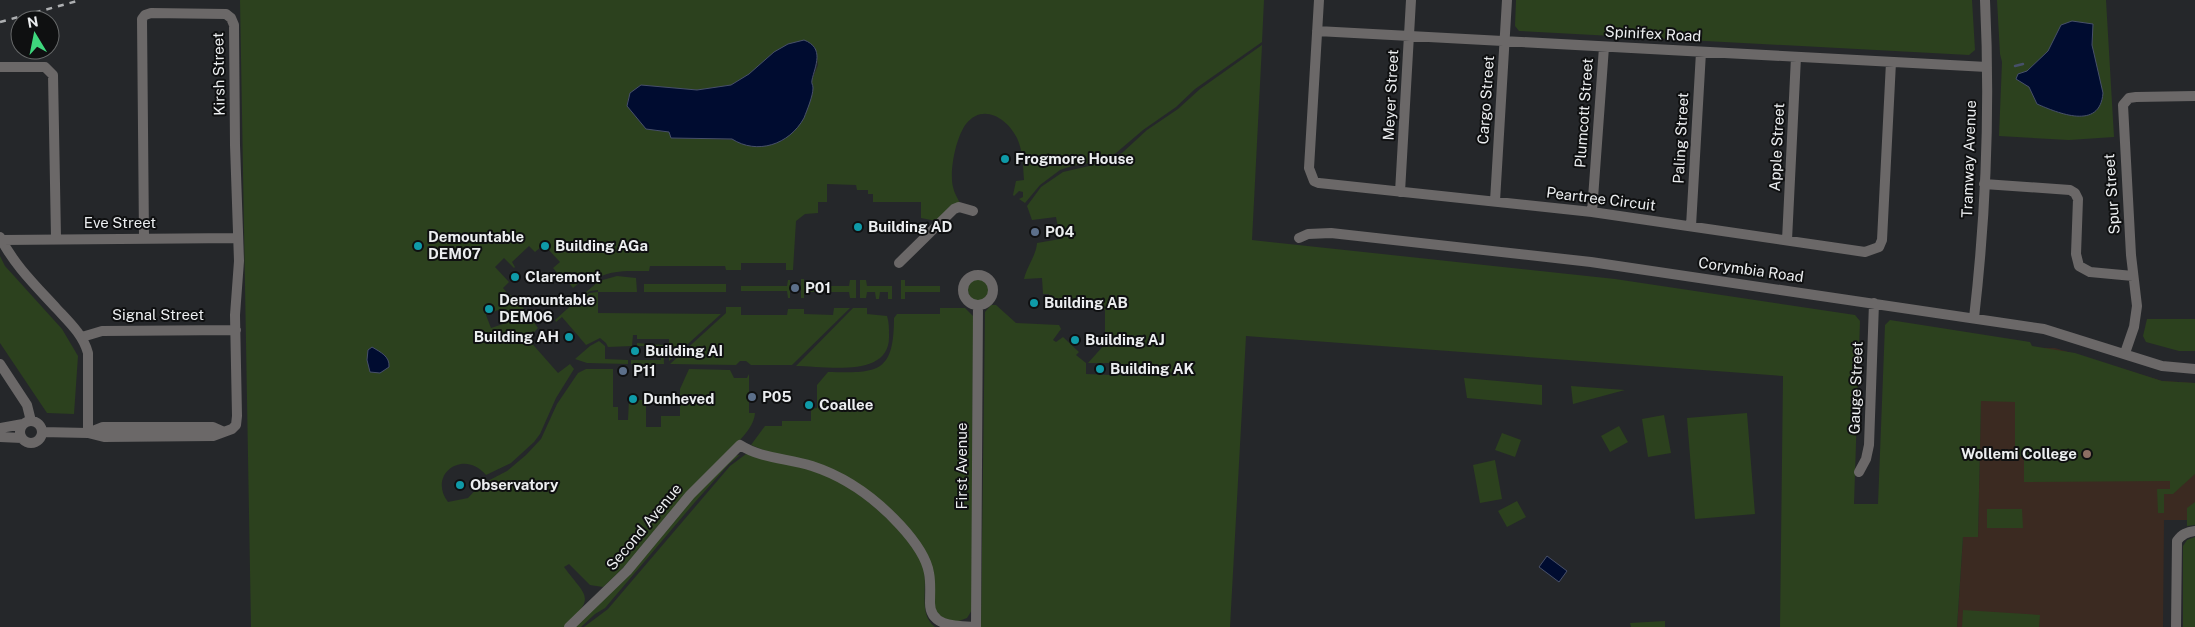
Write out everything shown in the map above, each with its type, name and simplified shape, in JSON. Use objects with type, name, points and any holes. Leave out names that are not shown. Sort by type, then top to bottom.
[{"type":"street","name":"Peartree Circuit","points":[[1319,0],[1309,159],[1310,176],[1314,181],[1592,212],[1865,252],[1879,247],[1882,233],[1891,62]]},
{"type":"street","name":"Meyer Street","points":[[1400,192],[1411,0]]},
{"type":"street","name":"Cargo Street","points":[[1495,201],[1507,0]]},
{"type":"street","name":"Tramway Avenue","points":[[1974,318],[1984,184],[1987,67],[1985,0]]},
{"type":"street","name":"Kirsh Street","points":[[88,433],[103,427],[213,426],[222,431],[232,429],[237,421],[238,238],[234,25],[229,16],[223,13],[151,13],[145,15],[142,19],[144,238]]},
{"type":"street","name":"Spinifex Road","points":[[1317,31],[1987,67]]},
{"type":"street","name":"Plumcott Street","points":[[1592,212],[1604,46]]},
{"type":"street","name":"Paling Street","points":[[1691,226],[1701,52]]},
{"type":"street","name":"Apple Street","points":[[1787,240],[1796,56]]},
{"type":"street","points":[[0,67],[45,67],[53,75],[56,238]]},
{"type":"street","name":"Spur Street","points":[[2125,353],[2136,316],[2137,306],[2133,276],[2123,105],[2129,98],[2136,97],[2195,96]]},
{"type":"street","points":[[1984,184],[2070,190],[2075,193],[2078,199],[2076,254],[2079,266],[2090,272],[2133,276]]},
{"type":"street","points":[[899,263],[954,209],[973,211]]},
{"type":"street","name":"Corymbia Road","points":[[1299,238],[1308,234],[1331,233],[1477,248],[1591,262],[1874,303],[2056,331],[2162,366],[2195,369]]},
{"type":"street","points":[[1,238],[14,261],[82,337],[88,353],[88,433],[42,432]]},
{"type":"street","name":"Eve Street","points":[[1,238],[238,238]]},
{"type":"street","name":"Gauge Street","points":[[1859,472],[1866,459],[1868,445],[1874,303]]},
{"type":"street","name":"First Avenue","points":[[976,627],[978,305]]},
{"type":"street","name":"Signal Street","points":[[82,337],[102,331],[236,330]]},
{"type":"street","points":[[0,364],[27,406],[27,423],[20,430],[22,438],[27,443],[34,443],[40,439],[42,432],[38,423],[27,423],[0,428]]},
{"type":"street","points":[[0,437],[22,438]]},
{"type":"street","name":"Second Avenue","points":[[569,627],[616,583],[690,495],[740,445],[763,455],[812,466],[859,488],[900,525],[920,551],[929,570],[931,614],[935,620],[950,626],[976,627]]},
{"type":"street","points":[[2176,627],[2177,541],[2180,536],[2186,533],[2195,532]]},
{"type":"shaded area","name":"Wollemi College","points":[[1982,347],[2055,348],[2162,381],[2195,383],[2195,520],[2164,520],[2163,627],[1957,627],[1963,537],[1978,537]]},
{"type":"green space","points":[[240,0],[1264,0],[1262,42],[1195,89],[1176,107],[1143,130],[1116,153],[1100,161],[1060,170],[1040,185],[1025,203],[1019,199],[1023,197],[1023,192],[1019,191],[1013,195],[1016,181],[1024,180],[1022,153],[1017,138],[1001,119],[987,114],[980,114],[966,124],[962,130],[954,154],[952,180],[954,192],[961,205],[936,221],[921,218],[921,202],[873,202],[873,194],[868,194],[868,190],[857,190],[856,185],[827,184],[827,202],[818,202],[818,213],[805,214],[796,221],[793,270],[786,270],[786,263],[741,263],[741,270],[726,270],[725,266],[650,266],[649,271],[611,273],[590,282],[586,277],[573,288],[553,268],[560,262],[547,248],[551,245],[548,241],[535,252],[529,246],[512,262],[514,268],[504,258],[495,267],[509,282],[503,288],[508,294],[516,298],[538,328],[528,339],[558,373],[570,364],[574,369],[556,398],[540,434],[511,463],[486,475],[477,467],[468,464],[459,464],[445,474],[442,482],[443,492],[448,502],[468,498],[480,485],[507,471],[526,455],[541,439],[557,404],[578,373],[586,369],[613,369],[613,407],[618,407],[618,420],[628,420],[629,400],[646,400],[646,427],[661,427],[661,416],[680,416],[680,389],[689,369],[730,370],[734,378],[747,378],[749,374],[749,413],[755,413],[753,421],[744,436],[710,469],[632,559],[603,587],[590,585],[569,564],[564,567],[583,591],[585,597],[581,609],[565,627],[251,627]],"holes":[[[812,45],[816,52],[818,65],[812,80],[812,93],[806,112],[796,129],[782,141],[671,138],[669,132],[654,130],[644,124],[627,103],[630,93],[641,85],[697,90],[731,85],[749,74]],[[498,310],[503,324],[491,328],[486,315]]]},
{"type":"green space","points":[[1516,0],[1972,0],[1975,50],[1969,55],[1519,31],[1515,26]]},
{"type":"green space","points":[[1997,0],[2106,0],[2114,137],[2069,140],[1999,136],[2002,62]]},
{"type":"green space","points":[[1262,45],[1252,240],[1615,279],[1855,315],[1860,321],[1854,504],[1878,504],[1885,325],[1890,320],[2030,342],[2032,346],[2075,353],[2162,381],[2195,383],[2195,474],[2173,494],[2164,494],[2164,513],[2158,513],[2157,489],[2170,489],[2170,481],[2024,482],[2024,459],[2015,454],[2015,402],[1981,401],[1978,537],[1963,537],[1957,627],[1780,627],[1783,376],[1246,336],[1230,627],[981,627],[985,312],[991,305],[996,305],[1016,323],[1059,325],[1061,329],[1053,340],[1056,342],[1063,337],[1079,352],[1076,355],[1086,363],[1086,374],[1112,375],[1113,363],[1088,363],[1105,344],[1105,310],[1076,307],[1076,302],[1061,303],[1061,307],[1049,308],[1049,294],[1043,294],[1042,278],[1024,279],[1037,243],[1060,239],[1056,217],[1032,220],[1027,206],[1041,187],[1063,172],[1102,163],[1122,153],[1147,130],[1178,109],[1200,89]]},
{"type":"green space","points":[[0,256],[5,266],[62,329],[78,356],[74,414],[47,413],[0,343]]},
{"type":"green space","points":[[617,276],[636,278],[637,292],[598,292],[598,290],[590,291],[578,299],[599,281]]},
{"type":"green space","points":[[801,279],[804,279],[804,286],[849,286],[850,280],[856,280],[856,298],[850,298],[849,292],[804,292],[804,298],[801,298]]},
{"type":"green space","points":[[979,279],[987,282],[990,290],[987,298],[979,301],[971,298],[968,290],[971,282]]},
{"type":"green space","points":[[788,280],[790,280],[790,298],[788,298],[787,291],[741,291],[741,286],[787,286]]},
{"type":"green space","points":[[860,280],[866,280],[867,286],[892,286],[892,299],[888,299],[888,292],[880,292],[879,299],[876,299],[875,292],[867,292],[866,298],[860,298]]},
{"type":"green space","points":[[901,280],[905,280],[905,286],[940,286],[940,292],[905,292],[905,299],[901,299]]},
{"type":"green space","points":[[644,284],[726,284],[726,292],[644,292]]},
{"type":"green space","points":[[598,292],[598,313],[721,314],[669,361],[669,339],[637,339],[637,335],[633,335],[632,346],[608,347],[600,338],[586,345],[562,317],[556,322],[555,320],[576,301],[578,302],[589,293]]},
{"type":"green space","points":[[726,307],[741,307],[741,315],[787,315],[788,309],[804,309],[804,314],[833,315],[834,308],[850,308],[792,365],[751,365],[746,361],[740,361],[736,365],[670,364],[726,313]]},
{"type":"green space","points":[[853,308],[867,308],[867,314],[887,316],[889,335],[887,349],[879,358],[868,364],[854,367],[796,366]]},
{"type":"green space","points":[[940,308],[965,308],[973,316],[972,610],[967,618],[956,622],[941,619],[934,609],[932,571],[873,495],[751,445],[765,426],[782,426],[782,421],[811,421],[811,409],[817,408],[817,385],[828,372],[870,370],[886,360],[891,350],[894,318],[897,314],[940,314]]},
{"type":"green space","points":[[2147,319],[2195,319],[2195,351],[2179,351],[2146,342],[2143,336]]},
{"type":"green space","points":[[599,341],[605,346],[605,359],[628,360],[628,364],[587,363],[575,359]]},
{"type":"green space","points":[[637,343],[663,345],[664,364],[631,364],[631,360],[661,360],[661,346],[637,346]]},
{"type":"green space","points":[[1464,378],[1542,385],[1542,405],[1467,398]]},
{"type":"green space","points":[[1571,386],[1625,390],[1573,404]]},
{"type":"green space","points":[[1747,413],[1755,514],[1695,519],[1687,418]]},
{"type":"green space","points":[[1664,415],[1671,453],[1648,457],[1642,419]]},
{"type":"green space","points":[[1619,426],[1628,442],[1610,452],[1601,436]]},
{"type":"green space","points":[[1502,433],[1521,440],[1515,457],[1495,450]]},
{"type":"green space","points":[[746,454],[828,476],[857,493],[884,515],[906,538],[921,560],[924,574],[926,614],[935,627],[584,627],[608,609],[730,466]]},
{"type":"green space","points":[[740,455],[729,464],[695,502],[605,608],[595,614],[581,627],[574,627],[690,500],[734,456]]},
{"type":"green space","points":[[1495,460],[1502,499],[1480,503],[1473,465]]},
{"type":"green space","points":[[1517,501],[1526,517],[1507,527],[1498,511]]},
{"type":"green space","points":[[2195,502],[2195,525],[2187,526],[2187,508]]},
{"type":"green space","points":[[1987,509],[2022,509],[2023,528],[1987,528]]},
{"type":"green space","points":[[2195,537],[2195,627],[2183,627],[2183,546],[2187,540]]},
{"type":"green space","points":[[1963,610],[2040,615],[2039,627],[1962,627]]},
{"type":"green space","points":[[1665,621],[1665,627],[1631,627],[1630,623]]},
{"type":"water","points":[[2072,21],[2093,24],[2092,45],[2103,93],[2100,105],[2094,112],[2086,116],[2066,114],[2037,104],[2029,87],[2016,79],[2018,74],[2027,71],[2048,51],[2061,25]]},
{"type":"water","points":[[804,40],[810,43],[817,52],[811,99],[804,118],[798,127],[790,135],[772,145],[752,146],[732,139],[671,138],[669,132],[646,129],[627,106],[630,93],[641,85],[697,90],[731,85],[749,74],[774,52],[788,44]]},
{"type":"water","points":[[372,347],[384,355],[389,363],[389,367],[380,373],[370,372],[367,360],[368,350]]},
{"type":"water","points":[[1547,556],[1567,571],[1559,582],[1539,567]]},
{"type":"waterway","points":[[2015,66],[2023,64]]},
{"type":"railway","points":[[0,22],[81,0]]},
{"type":"place","name":"Frogmore House","points":[[1005,159]]},
{"type":"place","name":"Building AD","points":[[858,227]]},
{"type":"place","name":"P04","points":[[1035,232]]},
{"type":"place","name":"Demountable DEM07","points":[[418,246]]},
{"type":"place","name":"Building AGa","points":[[545,246]]},
{"type":"place","name":"Claremont","points":[[515,277]]},
{"type":"place","name":"P01","points":[[795,288]]},
{"type":"place","name":"Building AB","points":[[1034,303]]},
{"type":"place","name":"Demountable DEM06","points":[[489,309]]},
{"type":"place","name":"Building AH","points":[[569,337]]},
{"type":"place","name":"Building AJ","points":[[1075,340]]},
{"type":"place","name":"Building AI","points":[[635,351]]},
{"type":"place","name":"Building AK","points":[[1100,369]]},
{"type":"place","name":"P11","points":[[623,371]]},
{"type":"place","name":"P05","points":[[752,397]]},
{"type":"place","name":"Dunheved","points":[[633,399]]},
{"type":"place","name":"Coallee","points":[[809,405]]},
{"type":"place","name":"Wollemi College","points":[[2087,454]]},
{"type":"place","name":"Observatory","points":[[460,485]]}]
